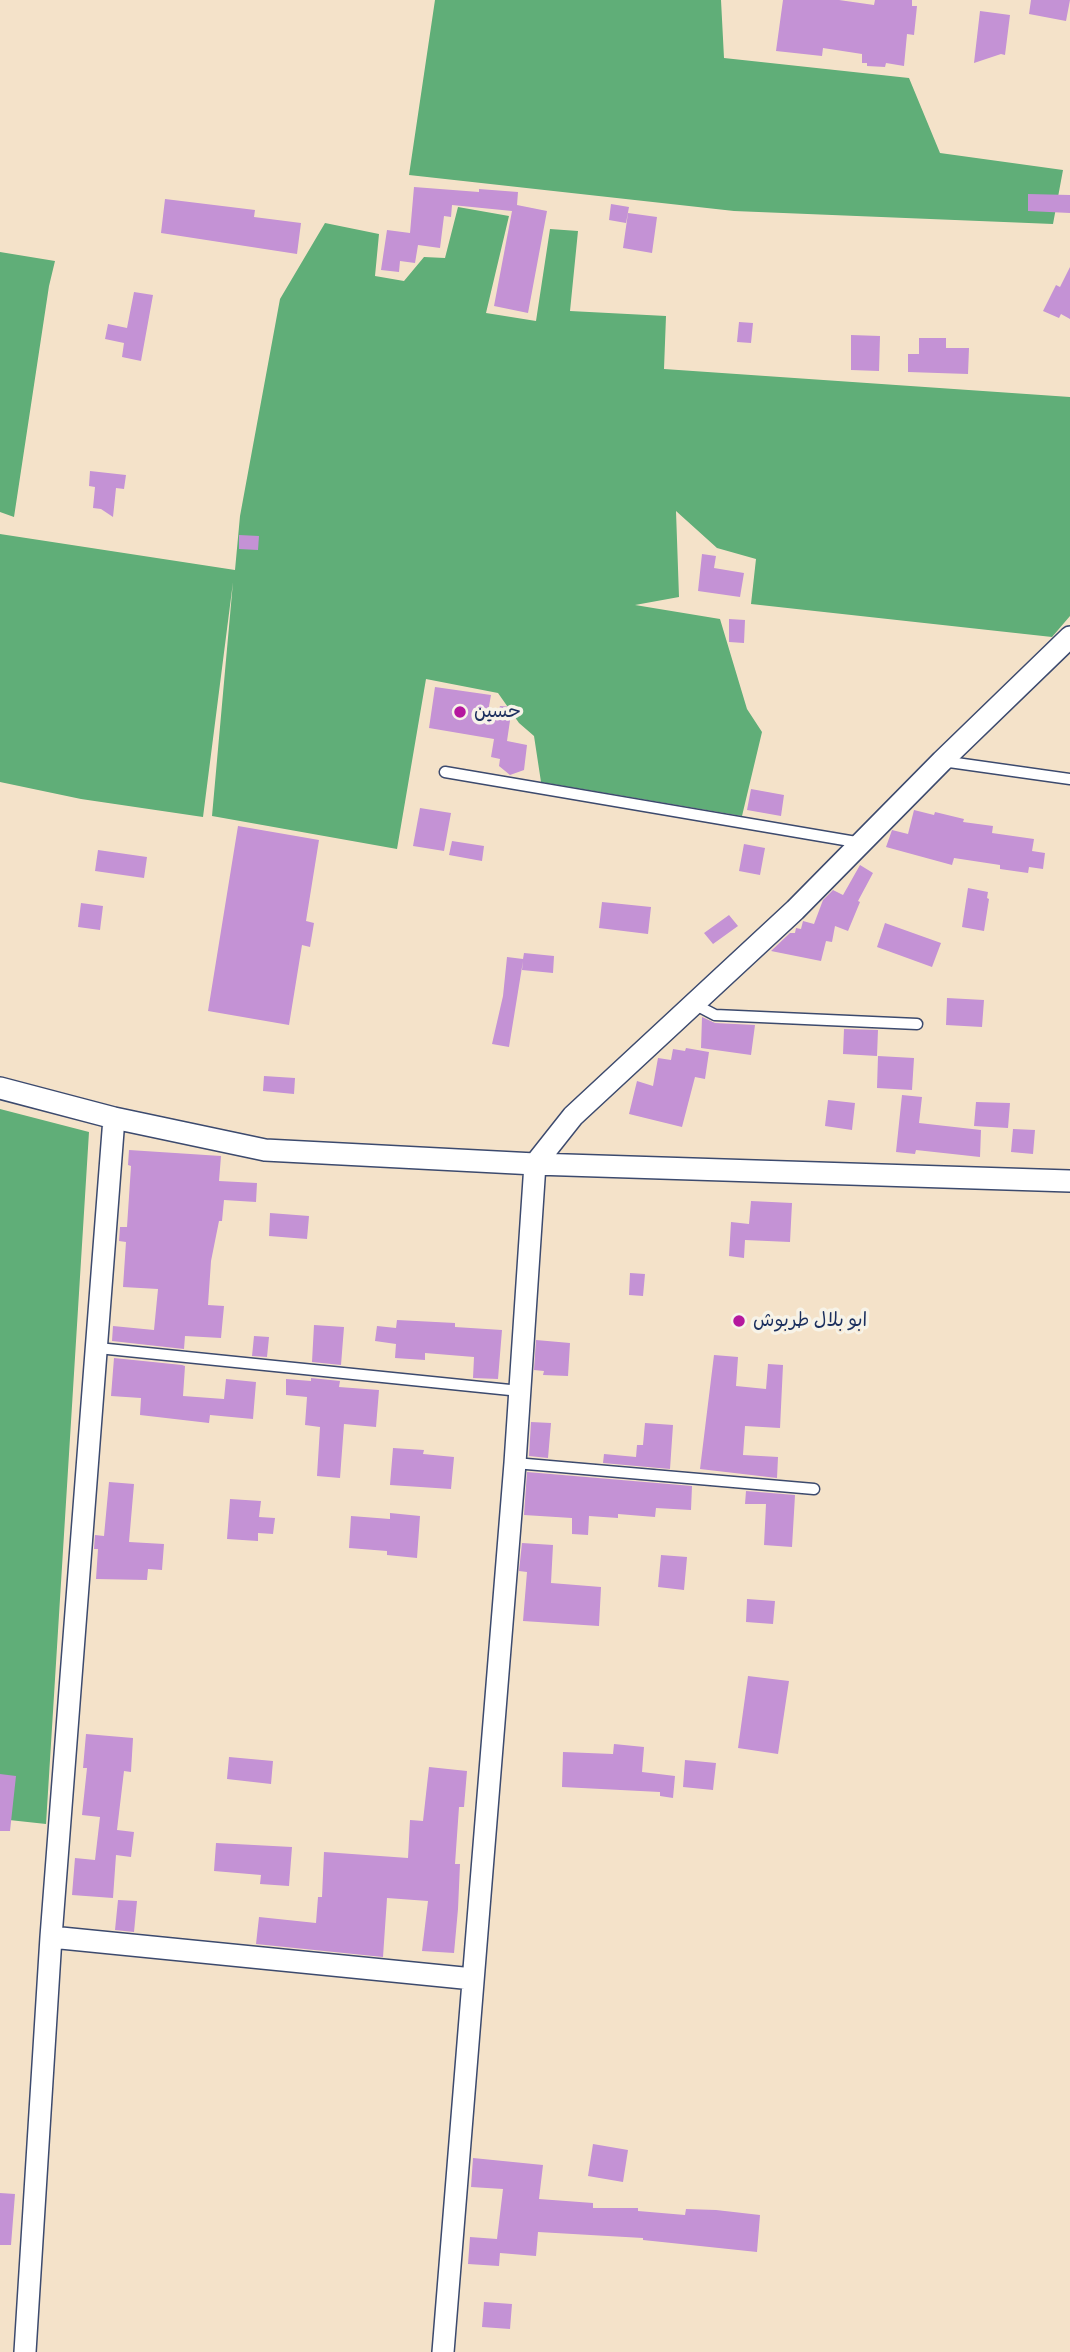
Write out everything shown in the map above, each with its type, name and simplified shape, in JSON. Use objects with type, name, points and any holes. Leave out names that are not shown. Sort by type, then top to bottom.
[{"type":"street","points":[[443,2352],[515,1463],[535,1164],[573,1116],[795,911],[942,761],[1070,637]]},
{"type":"street","points":[[0,1088],[114,1118],[265,1150],[535,1164],[1070,1181]]},
{"type":"street","points":[[25,2352],[51,1937],[114,1118]]},
{"type":"street","points":[[51,1937],[473,1979]]},
{"type":"lane","points":[[942,761],[1070,779]]},
{"type":"lane","points":[[445,772],[862,843]]},
{"type":"lane","points":[[694,1004],[715,1015],[917,1024]]},
{"type":"lane","points":[[98,1348],[520,1391]]},
{"type":"lane","points":[[515,1463],[814,1489]]},
{"type":"green space","points":[[435,0],[721,0],[724,58],[909,78],[940,153],[1063,170],[1053,224],[734,211],[409,175]]},
{"type":"green space","points":[[458,207],[509,216],[486,313],[536,321],[550,229],[578,231],[570,311],[666,316],[664,369],[1070,397],[1070,616],[1052,637],[751,604],[756,559],[717,548],[676,511],[679,597],[635,605],[720,619],[747,709],[762,732],[742,816],[541,782],[534,736],[519,723],[498,693],[426,679],[397,849],[212,816],[233,582],[203,817],[81,799],[0,782],[0,534],[235,570],[240,516],[280,299],[325,223],[379,234],[375,276],[404,281],[424,257],[445,258]]},
{"type":"green space","points":[[0,252],[55,261],[14,517],[0,512]]},
{"type":"green space","points":[[0,1109],[89,1132],[46,1824],[0,1819]]},
{"type":"building","points":[[783,0],[839,0],[874,5],[875,0],[912,0],[912,6],[917,6],[914,35],[907,34],[904,66],[886,63],[885,67],[867,66],[867,63],[862,63],[862,54],[823,48],[822,56],[776,51]]},
{"type":"building","points":[[1031,0],[1070,0],[1066,21],[1029,14]]},
{"type":"building","points":[[980,11],[1010,15],[1005,55],[974,63]]},
{"type":"building","points":[[414,187],[518,192],[517,205],[547,211],[528,313],[494,306],[512,211],[452,205],[451,217],[444,216],[440,248],[418,245],[415,263],[400,261],[399,272],[381,270],[387,230],[410,233]]},
{"type":"building","points":[[1028,194],[1070,195],[1070,213],[1028,211]]},
{"type":"building","points":[[165,199],[255,210],[254,217],[301,223],[297,254],[161,233]]},
{"type":"building","points":[[611,204],[629,207],[626,223],[609,220]]},
{"type":"building","points":[[628,213],[657,217],[652,253],[623,248]]},
{"type":"building","points":[[1070,267],[1070,319],[1061,314],[1059,318],[1043,311],[1056,285],[1060,287]]},
{"type":"building","points":[[134,292],[153,295],[141,361],[122,357],[124,343],[105,339],[108,324],[127,328]]},
{"type":"building","points":[[739,322],[753,323],[751,343],[737,342]]},
{"type":"building","points":[[851,335],[880,336],[879,371],[851,370]]},
{"type":"building","points":[[919,338],[946,338],[946,348],[969,348],[968,374],[908,372],[908,354],[919,354]]},
{"type":"building","points":[[90,471],[126,475],[124,489],[116,488],[113,517],[101,509],[93,508],[95,487],[89,486]]},
{"type":"building","points":[[239,535],[259,536],[258,550],[239,549]]},
{"type":"building","points":[[702,554],[716,556],[714,568],[744,573],[740,597],[698,591]]},
{"type":"building","points":[[729,619],[745,620],[744,643],[729,642]]},
{"type":"building","points":[[435,687],[491,695],[488,712],[498,713],[500,706],[512,707],[507,741],[527,745],[524,770],[510,775],[499,766],[500,759],[491,757],[494,739],[429,728]]},
{"type":"building","points":[[751,789],[784,795],[781,816],[747,810]]},
{"type":"building","points":[[420,808],[451,813],[444,851],[413,846]]},
{"type":"building","points":[[914,810],[934,815],[935,812],[964,819],[963,822],[993,826],[992,833],[1034,839],[1032,851],[1045,853],[1043,869],[1029,867],[1028,873],[1000,869],[1000,865],[954,858],[952,865],[886,847],[892,830],[908,834]]},
{"type":"building","points":[[238,826],[319,840],[306,921],[314,923],[310,947],[302,945],[289,1025],[208,1011]]},
{"type":"building","points":[[452,841],[484,846],[482,861],[449,855]]},
{"type":"building","points":[[744,844],[765,848],[760,875],[739,871]]},
{"type":"building","points":[[98,850],[147,857],[144,878],[95,871]]},
{"type":"building","points":[[860,865],[873,873],[858,901],[860,902],[848,931],[835,926],[832,942],[826,941],[821,961],[771,951],[790,933],[795,933],[796,928],[801,929],[803,921],[814,924],[823,900],[833,890],[843,895]]},
{"type":"building","points":[[968,888],[988,892],[984,931],[962,927]]},
{"type":"building","points":[[602,902],[651,907],[648,934],[599,928]]},
{"type":"building","points":[[81,903],[103,906],[100,930],[78,927]]},
{"type":"building","points":[[729,915],[738,926],[713,944],[704,933]]},
{"type":"building","points":[[885,923],[941,943],[932,967],[877,947]]},
{"type":"building","points":[[524,953],[554,956],[553,973],[522,970],[523,961],[509,1047],[492,1044],[503,996],[507,957],[523,959]]},
{"type":"building","points":[[947,998],[984,1000],[982,1027],[946,1025]]},
{"type":"building","points":[[702,1017],[715,1023],[755,1025],[751,1055],[701,1048]]},
{"type":"building","points":[[844,1029],[878,1030],[877,1056],[843,1054]]},
{"type":"building","points":[[686,1048],[709,1052],[705,1079],[695,1077],[682,1127],[629,1114],[637,1081],[653,1086],[658,1058],[671,1060],[673,1049],[685,1051]]},
{"type":"building","points":[[878,1056],[914,1058],[912,1090],[877,1088]]},
{"type":"building","points":[[264,1076],[295,1078],[294,1094],[263,1091]]},
{"type":"building","points":[[902,1095],[922,1097],[919,1123],[981,1130],[980,1157],[916,1150],[915,1154],[896,1152]]},
{"type":"building","points":[[828,1100],[855,1103],[852,1130],[825,1126]]},
{"type":"building","points":[[976,1102],[1010,1103],[1008,1128],[974,1126]]},
{"type":"building","points":[[1013,1129],[1035,1130],[1033,1154],[1011,1152]]},
{"type":"building","points":[[129,1150],[221,1156],[219,1181],[257,1183],[256,1202],[224,1200],[222,1221],[219,1221],[211,1261],[208,1305],[224,1306],[221,1338],[185,1336],[184,1349],[112,1341],[113,1326],[154,1330],[158,1289],[123,1287],[126,1242],[119,1241],[120,1227],[127,1227],[131,1166],[128,1165]]},
{"type":"building","points":[[751,1201],[792,1203],[790,1242],[745,1240],[744,1258],[729,1256],[731,1222],[749,1224]]},
{"type":"building","points":[[270,1213],[309,1216],[307,1239],[269,1236]]},
{"type":"building","points":[[630,1273],[645,1274],[643,1296],[629,1295]]},
{"type":"building","points":[[397,1320],[455,1323],[455,1327],[502,1330],[498,1379],[473,1378],[474,1357],[425,1353],[425,1360],[395,1358],[396,1344],[375,1341],[377,1326],[396,1328]]},
{"type":"building","points":[[314,1325],[344,1327],[341,1365],[312,1362]]},
{"type":"building","points":[[254,1336],[269,1337],[267,1357],[252,1356]]},
{"type":"building","points":[[536,1340],[570,1343],[568,1376],[543,1375],[544,1371],[534,1370]]},
{"type":"building","points":[[714,1355],[738,1357],[736,1386],[766,1389],[768,1364],[783,1365],[780,1428],[745,1426],[743,1455],[778,1457],[777,1478],[700,1469]]},
{"type":"building","points":[[114,1358],[185,1366],[183,1396],[224,1399],[226,1379],[256,1382],[253,1419],[210,1415],[209,1423],[140,1415],[141,1398],[111,1396]]},
{"type":"building","points":[[311,1378],[340,1381],[339,1387],[379,1390],[376,1427],[344,1424],[340,1478],[317,1476],[320,1427],[305,1425],[307,1397],[286,1395],[286,1379],[311,1381]]},
{"type":"building","points":[[531,1422],[551,1423],[548,1458],[529,1456]]},
{"type":"building","points":[[645,1423],[673,1425],[670,1469],[603,1463],[604,1454],[636,1457],[637,1445],[643,1445]]},
{"type":"building","points":[[393,1448],[424,1450],[423,1454],[454,1457],[451,1489],[390,1485]]},
{"type":"building","points":[[527,1472],[692,1486],[691,1510],[656,1508],[655,1517],[618,1514],[618,1518],[589,1516],[588,1535],[572,1534],[572,1518],[524,1515]]},
{"type":"building","points":[[109,1482],[134,1484],[129,1542],[164,1544],[162,1570],[148,1569],[147,1580],[96,1579],[98,1549],[94,1549],[95,1535],[104,1536]]},
{"type":"building","points":[[746,1491],[795,1495],[792,1547],[764,1545],[766,1504],[745,1504]]},
{"type":"building","points":[[230,1499],[261,1501],[259,1517],[275,1518],[273,1534],[258,1533],[258,1541],[227,1539]]},
{"type":"building","points":[[390,1513],[420,1516],[417,1558],[387,1555],[387,1551],[349,1548],[351,1516],[390,1519]]},
{"type":"building","points":[[522,1543],[553,1545],[551,1583],[601,1587],[599,1626],[523,1621],[527,1572],[519,1571]]},
{"type":"building","points":[[661,1555],[687,1557],[684,1590],[658,1587]]},
{"type":"building","points":[[747,1599],[775,1601],[773,1624],[746,1622]]},
{"type":"building","points":[[748,1676],[789,1681],[778,1754],[738,1748]]},
{"type":"building","points":[[86,1734],[133,1738],[131,1772],[124,1771],[117,1830],[134,1832],[131,1857],[116,1855],[113,1898],[72,1895],[75,1858],[95,1860],[100,1817],[82,1815],[87,1768],[83,1768]]},
{"type":"building","points":[[614,1744],[644,1747],[642,1772],[675,1776],[673,1798],[660,1796],[660,1792],[562,1787],[563,1752],[613,1754]]},
{"type":"building","points":[[229,1757],[273,1761],[271,1784],[227,1779]]},
{"type":"building","points":[[685,1760],[716,1763],[713,1790],[683,1787]]},
{"type":"building","points":[[429,1767],[467,1771],[464,1807],[459,1807],[455,1864],[460,1864],[454,1953],[422,1951],[428,1901],[387,1898],[383,1957],[256,1944],[259,1917],[316,1923],[318,1897],[322,1897],[324,1852],[408,1858],[410,1820],[423,1821]]},
{"type":"building","points":[[0,1774],[16,1776],[10,1831],[0,1831]]},
{"type":"building","points":[[216,1843],[292,1847],[289,1886],[260,1884],[261,1875],[214,1871]]},
{"type":"building","points":[[118,1900],[137,1901],[134,1932],[115,1930]]},
{"type":"building","points":[[593,2144],[628,2150],[623,2182],[588,2176]]},
{"type":"building","points":[[473,2158],[543,2165],[539,2199],[593,2203],[593,2208],[638,2208],[638,2211],[685,2215],[686,2209],[760,2215],[757,2252],[643,2238],[538,2232],[536,2256],[500,2253],[499,2266],[468,2264],[470,2237],[497,2239],[503,2189],[471,2187]]},
{"type":"building","points":[[0,2193],[15,2194],[11,2245],[0,2245]]},
{"type":"building","points":[[484,2302],[512,2304],[510,2329],[482,2327]]},
{"type":"place","name":"حسين","points":[[460,712]]},
{"type":"place","name":"ابو بلال طربوش","points":[[739,1321]]}]
